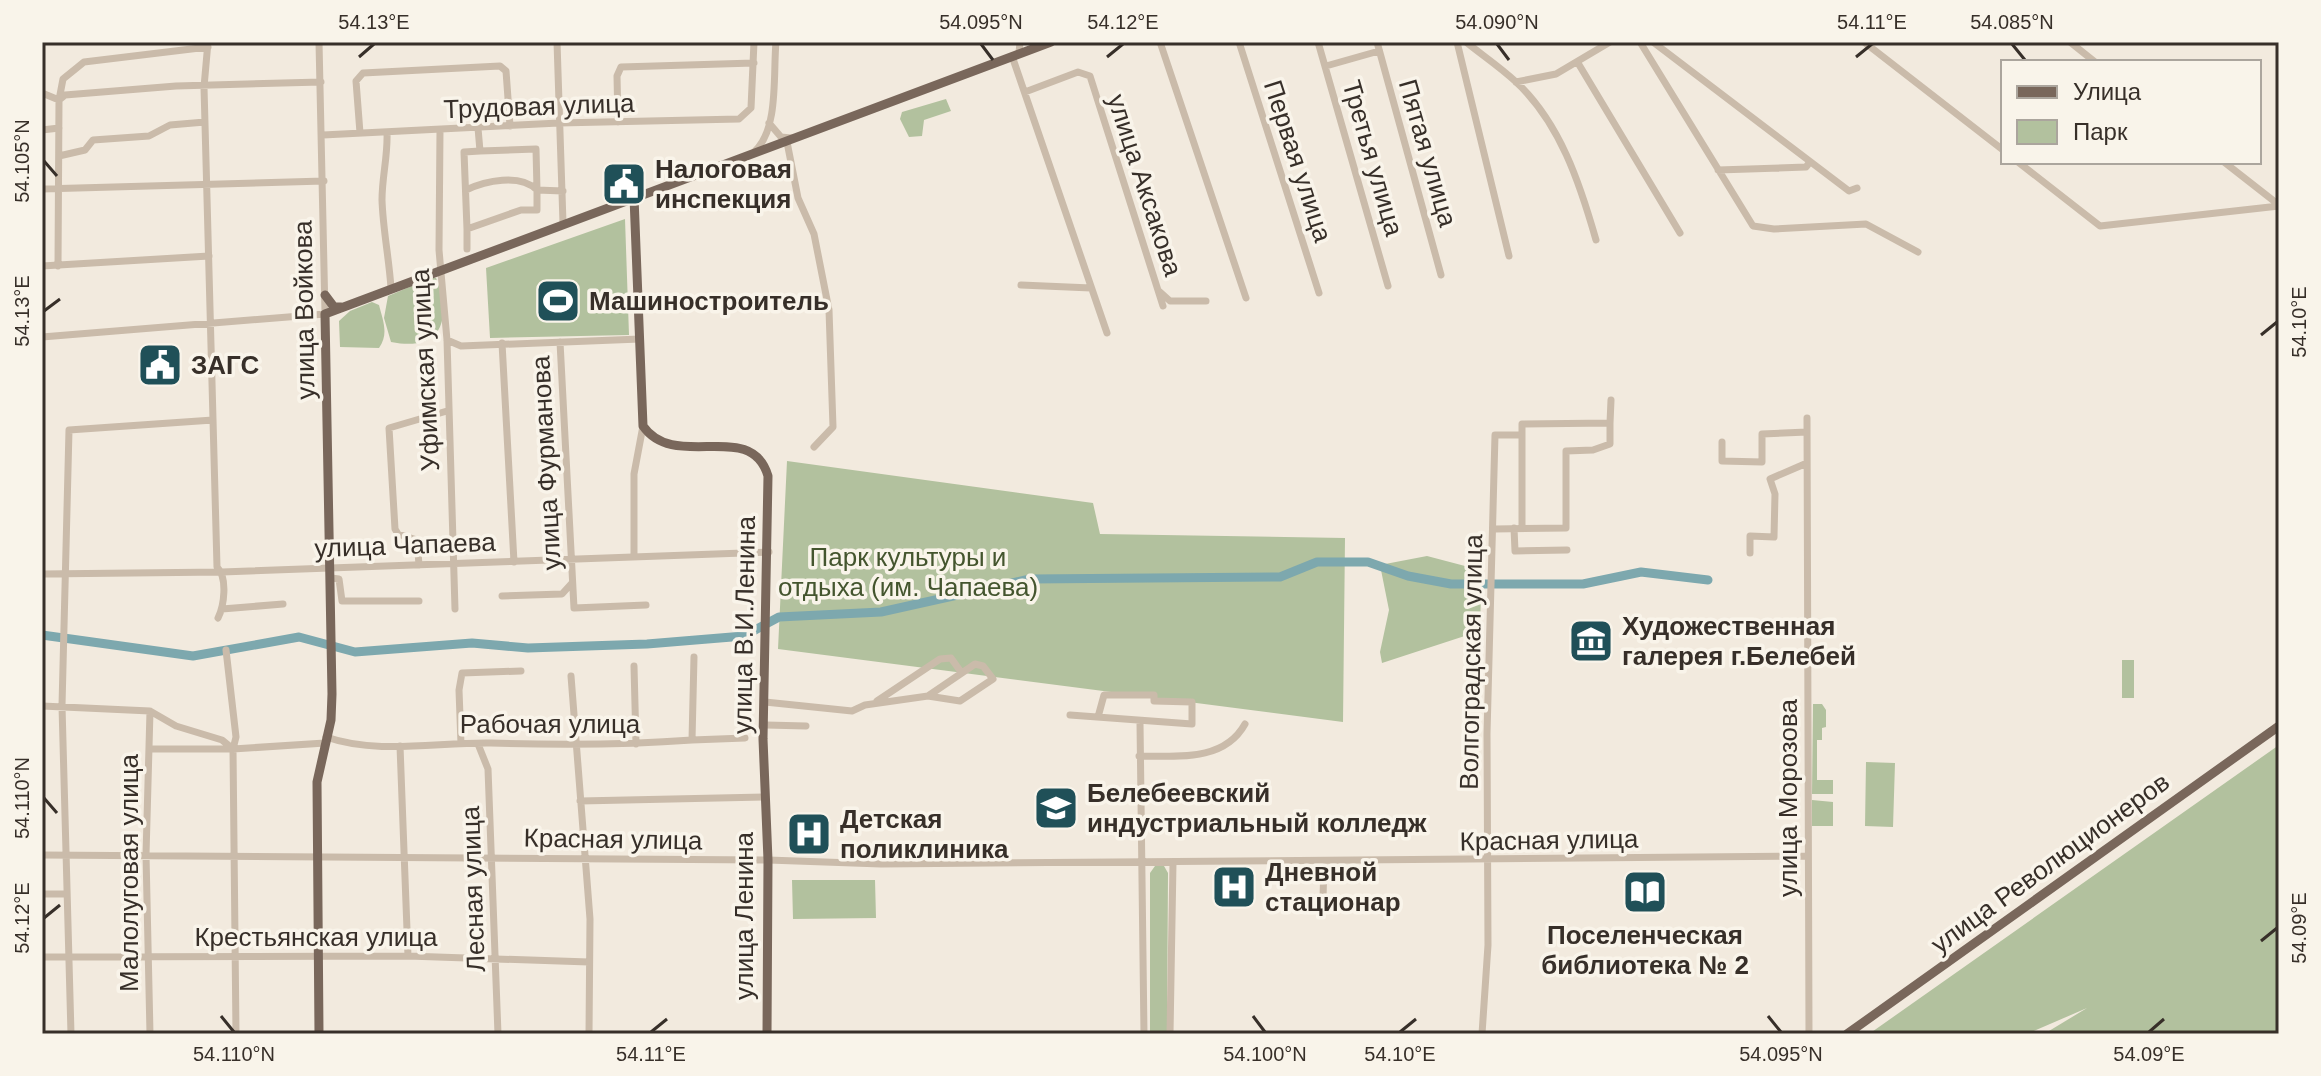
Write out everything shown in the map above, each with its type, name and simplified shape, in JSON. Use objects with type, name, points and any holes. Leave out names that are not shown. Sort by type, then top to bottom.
[{"type":"main road","points":[[325,314],[787,142],[1017,50],[1051,42]]},
{"type":"main road","points":[[634,197],[643,426]]},
{"type":"main road","points":[[325,295],[334,307],[344,307]]},
{"type":"main road","points":[[326,335],[333,315],[344,307]]},
{"type":"main road","name":"улица Войкова","points":[[319,1034],[317,782],[331,720],[332,658],[325,314]]},
{"type":"main road","name":"улица В.И.Ленина","points":[[643,426],[650,436],[667,446],[731,447],[759,457],[768,476],[764,797]]},
{"type":"main road","name":"улица Революционеров","points":[[1847,1034],[2279,726]]},
{"type":"main road","name":"улица Ленина","points":[[764,797],[768,860],[767,1034]]},
{"type":"street","name":"улица Войкова","points":[[319,42],[325,314]]},
{"type":"street","points":[[557,42],[563,223]]},
{"type":"street","points":[[618,122],[617,72],[621,67],[754,63],[754,42]]},
{"type":"street","points":[[750,156],[761,145],[769,123],[776,42]]},
{"type":"street","points":[[1160,42],[1246,298]]},
{"type":"street","name":"Первая улица","points":[[1239,42],[1319,293]]},
{"type":"street","name":"Третья улица","points":[[1318,42],[1388,286]]},
{"type":"street","name":"Пятая улица","points":[[1377,42],[1441,275]]},
{"type":"street","points":[[1457,42],[1509,256]]},
{"type":"street","points":[[1466,42],[1516,82],[1546,117],[1581,186],[1596,240]]},
{"type":"street","points":[[1516,82],[1537,80],[1578,63],[1610,42]]},
{"type":"street","points":[[1640,42],[1753,226],[1774,229],[1866,224],[1918,252]]},
{"type":"street","points":[[1653,42],[1849,191],[1857,188]]},
{"type":"street","points":[[1864,42],[2001,148]]},
{"type":"street","points":[[2070,42],[2092,60]]},
{"type":"street","points":[[58,266],[59,100],[63,79],[80,63],[208,44],[204,87],[217,567],[222,572],[222,609],[218,618]]},
{"type":"street","points":[[1017,50],[1025,92],[1107,333]]},
{"type":"street","points":[[1326,66],[1379,51]]},
{"type":"street","name":"Трудовая улица","points":[[323,135],[559,123],[739,119],[751,108],[754,63]]},
{"type":"street","points":[[1578,63],[1680,233]]},
{"type":"street","points":[[360,133],[356,81],[363,73],[500,66],[506,71],[510,126]]},
{"type":"street","name":"улица Аксакова","points":[[1025,92],[1078,72],[1090,76],[1163,306]]},
{"type":"street","points":[[59,100],[65,95],[321,82]]},
{"type":"street","points":[[42,93],[59,100]]},
{"type":"street","points":[[59,156],[85,150],[93,140],[149,136],[175,123],[205,122]]},
{"type":"street","points":[[769,123],[781,137],[800,136]]},
{"type":"street","points":[[42,130],[59,128]]},
{"type":"street","points":[[478,128],[480,151]]},
{"type":"street","name":"Уфимская улица","points":[[440,130],[440,270],[447,340],[455,609]]},
{"type":"street","points":[[387,132],[389,162],[382,176],[382,200],[391,288]]},
{"type":"street","points":[[787,142],[798,198],[814,234],[829,310],[833,427],[814,447]]},
{"type":"street","points":[[467,229],[521,210],[537,210],[536,149],[464,152],[467,249]]},
{"type":"street","points":[[1718,170],[1806,167],[1810,162]]},
{"type":"street","points":[[2021,164],[2100,226],[2279,205]]},
{"type":"street","points":[[2227,164],[2279,205]]},
{"type":"street","points":[[42,189],[324,181]]},
{"type":"street","points":[[466,190],[482,183],[518,181],[530,183],[537,190],[563,191]]},
{"type":"street","points":[[42,266],[209,256]]},
{"type":"street","points":[[1021,285],[1091,288]]},
{"type":"street","points":[[1158,291],[1170,301],[1206,301]]},
{"type":"street","points":[[42,337],[325,314]]},
{"type":"street","points":[[447,340],[461,346],[640,339]]},
{"type":"street","name":"улица Фурманова","points":[[560,342],[574,608],[646,605]]},
{"type":"street","points":[[502,343],[514,562]]},
{"type":"street","points":[[1495,529],[1566,528],[1566,451],[1593,450],[1610,444],[1611,400]]},
{"type":"street","points":[[419,565],[417,540],[398,534],[395,529],[389,428],[447,411]]},
{"type":"street","name":"улица Морозова","points":[[1807,418],[1809,1034]]},
{"type":"street","points":[[71,1034],[62,706],[69,430],[213,420]]},
{"type":"street","points":[[1567,550],[1515,551],[1522,424],[1610,423]]},
{"type":"street","points":[[634,557],[634,474],[643,426]]},
{"type":"street","points":[[1722,442],[1722,461],[1762,462],[1762,434],[1807,432]]},
{"type":"street","name":"Волгоградская улица","points":[[1482,1034],[1489,860],[1495,435],[1522,435]]},
{"type":"street","points":[[1750,553],[1750,536],[1774,537],[1775,494],[1770,479],[1807,463]]},
{"type":"street","name":"улица Чапаева","points":[[42,574],[222,572],[769,552]]},
{"type":"street","points":[[331,578],[339,579],[342,601],[419,601]]},
{"type":"street","name":"улица Фурманова","points":[[502,596],[562,594],[572,583]]},
{"type":"street","points":[[222,609],[283,604]]},
{"type":"street","points":[[226,650],[235,721],[233,856],[236,1034]]},
{"type":"street","points":[[692,740],[694,657]]},
{"type":"street","points":[[872,704],[940,659],[951,658],[961,672]]},
{"type":"street","points":[[765,702],[852,711],[872,704],[928,696],[960,701],[993,679],[983,666],[975,664],[928,696]]},
{"type":"street","points":[[634,666],[636,744]]},
{"type":"street","points":[[461,744],[459,690],[462,673],[521,671]]},
{"type":"street","points":[[571,676],[585,858],[589,1034]]},
{"type":"street","points":[[1070,715],[1140,723],[1192,724],[1192,702],[1154,701],[1154,695],[1104,695],[1098,717]]},
{"type":"street","name":"Рабочая улица","points":[[42,706],[150,711],[176,726],[222,740],[233,749],[326,740],[400,746],[578,746],[745,738]]},
{"type":"street","name":"Малолуговая улица","points":[[150,711],[146,855],[150,1034]]},
{"type":"street","points":[[1140,723],[1144,1034]]},
{"type":"street","points":[[1139,756],[1193,756],[1232,743],[1245,724]]},
{"type":"street","points":[[766,725],[806,726]]},
{"type":"street","name":"Лесная улица","points":[[478,744],[488,769],[498,1034]]},
{"type":"street","points":[[400,746],[408,956]]},
{"type":"street","points":[[150,749],[233,749]]},
{"type":"street","points":[[580,801],[764,797]]},
{"type":"street","name":"Красная улица","points":[[42,855],[585,858],[881,864],[1808,856]]},
{"type":"street","points":[[1323,899],[1324,862]]},
{"type":"street","points":[[1170,1034],[1173,863]]},
{"type":"street","points":[[42,894],[66,894]]},
{"type":"street","name":"Крестьянская улица","points":[[42,957],[408,956],[589,962]]},
{"type":"green space","points":[[946,99],[951,111],[924,120],[922,136],[909,137],[900,119],[902,112]]},
{"type":"green space","name":"Машиностроитель","points":[[625,219],[629,335],[490,338],[486,268]]},
{"type":"green space","points":[[436,278],[441,293],[443,307],[439,330],[422,342],[391,342],[384,318],[388,296]]},
{"type":"green space","points":[[372,302],[379,305],[384,327],[384,338],[379,348],[340,347],[339,321],[350,311]]},
{"type":"green space","name":"Парк культуры и отдыха (им. Чапаева)","points":[[787,461],[1093,503],[1100,534],[1345,538],[1343,722],[778,649]]},
{"type":"green space","points":[[1427,556],[1465,566],[1481,591],[1480,631],[1382,663],[1380,652],[1389,610],[1380,565]]},
{"type":"green space","points":[[2122,660],[2134,660],[2134,698],[2122,698]]},
{"type":"green space","points":[[1813,704],[1822,704],[1826,710],[1826,727],[1822,728],[1822,740],[1817,740],[1817,780],[1833,780],[1833,794],[1812,794]]},
{"type":"green space","points":[[2279,745],[2279,1034],[2044,1034],[2087,1008],[2027,1034],[1869,1034]]},
{"type":"green space","points":[[1866,762],[1895,763],[1893,827],[1865,826]]},
{"type":"green space","points":[[1812,800],[1833,802],[1833,826],[1812,826]]},
{"type":"green space","points":[[1155,866],[1164,866],[1168,873],[1167,1034],[1150,1034],[1150,873]]},
{"type":"green space","points":[[792,880],[875,880],[876,918],[793,919]]},
{"type":"waterway","points":[[42,635],[193,656],[299,637],[355,652],[472,643],[528,648],[647,644],[744,636],[779,617],[881,612],[1030,579],[1280,577],[1317,562],[1368,562],[1408,576],[1451,584],[1583,584],[1641,572],[1708,580]]},
{"type":"place","name":"Налоговая инспекция","points":[[624,184]]},
{"type":"place","name":"Машиностроитель","points":[[558,301]]},
{"type":"place","name":"ЗАГС","points":[[160,365]]},
{"type":"place","name":"Художественная галерея г.Белебей","points":[[1591,641]]},
{"type":"place","name":"Белебеевский индустриальный колледж","points":[[1056,808]]},
{"type":"place","name":"Детская поликлиника","points":[[809,834]]},
{"type":"place","name":"Дневной стационар","points":[[1234,887]]},
{"type":"place","name":"Поселенческая библиотека № 2","points":[[1645,892]]}]
